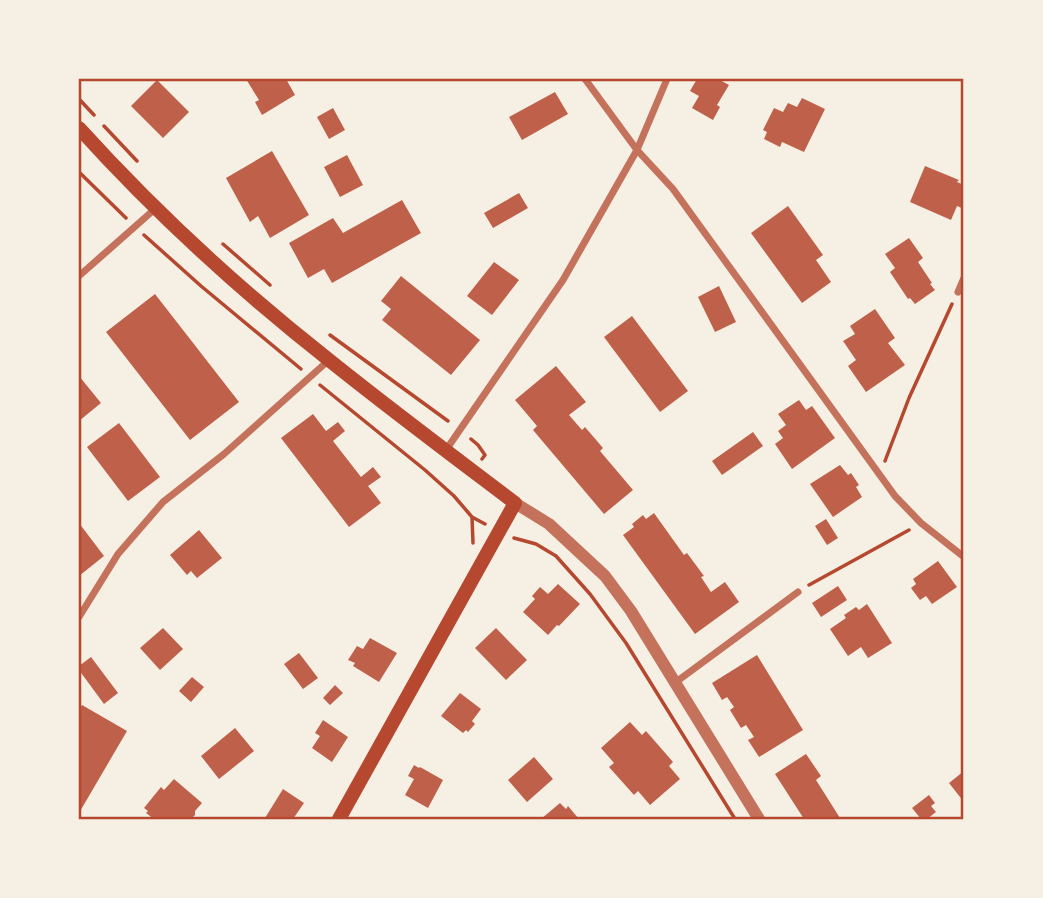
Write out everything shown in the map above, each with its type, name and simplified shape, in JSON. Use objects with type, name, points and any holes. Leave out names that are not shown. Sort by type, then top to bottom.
[{"type":"main road","points":[[79,128],[156,208],[223,270],[329,360],[515,503],[339,819]]},
{"type":"street","points":[[585,79],[637,150],[673,189],[888,486],[921,523],[964,557]]},
{"type":"street","points":[[446,450],[563,280],[637,150],[667,79]]},
{"type":"street","points":[[79,276],[156,208]]},
{"type":"street","points":[[958,292],[964,278]]},
{"type":"street","points":[[79,617],[118,554],[163,502],[224,454],[329,360]]},
{"type":"street","points":[[515,503],[548,524],[605,576],[631,611],[676,682],[759,819]]},
{"type":"street","points":[[676,682],[798,592]]},
{"type":"path","points":[[79,99],[142,166]]},
{"type":"path","points":[[79,172],[201,286],[454,496],[472,517],[499,532],[536,544],[556,556],[590,594],[626,643],[735,819]]},
{"type":"path","points":[[219,240],[279,293]]},
{"type":"path","points":[[885,463],[909,398],[958,292]]},
{"type":"path","points":[[330,335],[478,445],[485,455],[454,496]]},
{"type":"path","points":[[798,592],[921,523]]},
{"type":"building","points":[[246,79],[286,79],[295,95],[262,115],[255,102],[259,100]]},
{"type":"building","points":[[697,79],[718,79],[729,85],[717,105],[720,107],[713,120],[692,108],[699,96],[690,91]]},
{"type":"building","points":[[157,80],[189,112],[163,138],[131,106]]},
{"type":"building","points":[[555,92],[568,114],[522,140],[509,117]]},
{"type":"building","points":[[802,98],[825,109],[804,152],[782,142],[780,147],[764,139],[767,132],[763,130],[774,108],[783,112],[788,103],[797,107]]},
{"type":"building","points":[[333,108],[345,130],[329,139],[317,117]]},
{"type":"building","points":[[272,151],[309,215],[270,238],[258,216],[250,222],[226,178]]},
{"type":"building","points":[[347,155],[363,185],[340,197],[324,167]]},
{"type":"building","points":[[925,166],[959,180],[957,182],[964,185],[964,209],[957,206],[951,220],[910,202]]},
{"type":"building","points":[[519,193],[528,208],[493,228],[484,213]]},
{"type":"building","points":[[402,200],[421,233],[332,283],[324,269],[308,278],[289,243],[333,218],[343,233]]},
{"type":"building","points":[[788,206],[823,255],[816,260],[831,282],[802,303],[751,233]]},
{"type":"building","points":[[909,238],[923,258],[918,262],[935,290],[915,304],[908,299],[890,272],[895,268],[885,254]]},
{"type":"building","points":[[494,262],[519,280],[492,315],[467,296]]},
{"type":"building","points":[[401,276],[480,340],[451,375],[382,320],[391,309],[381,301]]},
{"type":"building","points":[[719,286],[736,322],[715,332],[698,297]]},
{"type":"building","points":[[155,294],[239,402],[190,440],[106,332]]},
{"type":"building","points":[[875,309],[895,338],[888,343],[905,365],[866,392],[848,366],[856,360],[843,341],[855,334],[850,326]]},
{"type":"building","points":[[632,316],[688,391],[660,412],[604,337]]},
{"type":"building","points":[[556,366],[586,402],[569,415],[582,430],[585,427],[603,448],[600,451],[633,490],[604,514],[533,430],[537,426],[515,400]]},
{"type":"building","points":[[79,376],[101,403],[79,421]]},
{"type":"building","points":[[799,400],[806,410],[812,406],[835,438],[792,469],[775,444],[783,438],[778,431],[786,425],[778,414]]},
{"type":"building","points":[[313,414],[326,431],[338,422],[345,431],[333,441],[361,477],[373,467],[381,477],[368,486],[381,503],[349,527],[281,438]]},
{"type":"building","points":[[119,423],[160,477],[128,501],[87,447]]},
{"type":"building","points":[[753,432],[763,446],[722,475],[712,461]]},
{"type":"building","points":[[840,465],[848,475],[851,473],[859,485],[856,487],[862,497],[833,517],[810,484]]},
{"type":"building","points":[[654,513],[684,555],[687,553],[704,576],[701,577],[711,592],[725,582],[739,602],[695,634],[623,535],[634,527],[632,524],[643,515],[646,519]]},
{"type":"building","points":[[826,519],[838,538],[827,545],[815,526]]},
{"type":"building","points":[[79,523],[104,556],[79,576]]},
{"type":"building","points":[[199,530],[222,558],[197,578],[191,571],[187,575],[170,555]]},
{"type":"building","points":[[938,561],[957,587],[932,604],[926,596],[920,600],[911,588],[916,584],[913,579]]},
{"type":"building","points":[[558,584],[580,604],[548,635],[523,612],[535,599],[532,596],[540,587],[548,594]]},
{"type":"building","points":[[838,586],[847,600],[821,617],[812,603]]},
{"type":"building","points":[[867,604],[892,643],[868,658],[861,647],[848,656],[830,629],[846,618],[844,615]]},
{"type":"building","points":[[163,628],[183,649],[160,670],[140,648]]},
{"type":"building","points":[[496,628],[527,660],[506,680],[475,648]]},
{"type":"building","points":[[370,638],[397,653],[379,682],[348,660],[357,646],[363,649]]},
{"type":"building","points":[[299,653],[318,678],[303,689],[284,664]]},
{"type":"building","points":[[757,655],[803,730],[759,757],[748,740],[754,737],[746,725],[741,728],[730,710],[734,707],[727,697],[722,700],[712,683]]},
{"type":"building","points":[[91,657],[118,693],[104,704],[79,670],[79,666]]},
{"type":"building","points":[[192,677],[204,687],[191,702],[179,691]]},
{"type":"building","points":[[335,685],[343,693],[330,705],[323,698]]},
{"type":"building","points":[[460,693],[481,709],[472,721],[475,724],[468,732],[466,730],[463,733],[441,716]]},
{"type":"building","points":[[82,705],[127,731],[79,813],[79,710]]},
{"type":"building","points":[[323,720],[348,737],[332,762],[312,748],[320,736],[315,733]]},
{"type":"building","points":[[630,722],[642,735],[646,731],[673,762],[669,766],[680,779],[650,805],[638,791],[634,795],[609,767],[614,763],[601,748]]},
{"type":"building","points":[[235,728],[254,751],[219,779],[201,756]]},
{"type":"building","points":[[806,754],[821,776],[816,780],[839,819],[804,819],[775,774]]},
{"type":"building","points":[[534,757],[553,779],[527,802],[508,780]]},
{"type":"building","points":[[414,765],[443,780],[428,808],[405,795],[414,779],[408,776]]},
{"type":"building","points":[[964,771],[964,802],[949,783]]},
{"type":"building","points":[[174,779],[202,803],[191,819],[154,819],[144,808],[161,787],[164,790]]},
{"type":"building","points":[[283,789],[304,803],[293,819],[265,818]]},
{"type":"building","points":[[929,795],[935,803],[931,806],[936,812],[927,819],[921,819],[912,808]]},
{"type":"building","points":[[560,803],[566,809],[568,806],[579,819],[541,819]]}]
